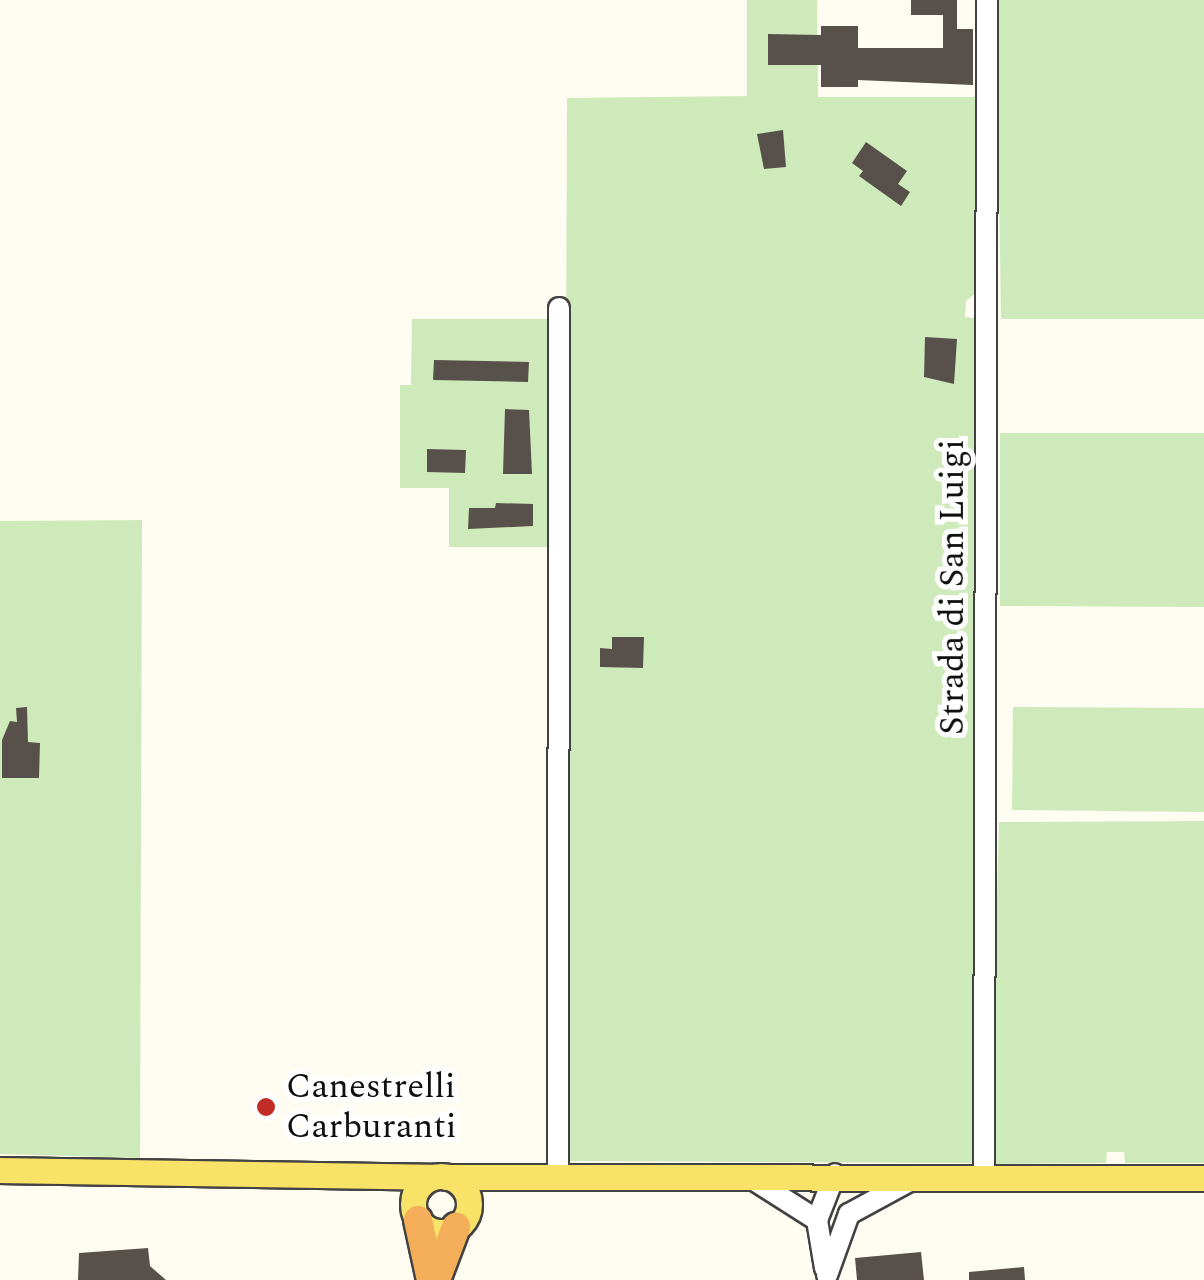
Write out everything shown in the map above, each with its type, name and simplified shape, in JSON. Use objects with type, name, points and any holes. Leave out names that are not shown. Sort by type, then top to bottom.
[{"type":"highway","points":[[416,1214],[434,1280]]},
{"type":"highway","points":[[434,1280],[461,1220]]},
{"type":"main road","points":[[0,1170],[368,1172],[440,1177],[558,1173],[1204,1178]]},
{"type":"main road","points":[[368,1172],[440,1232],[525,1173]]},
{"type":"main road","points":[[416,1214],[420,1186],[440,1177],[462,1186],[461,1220]]},
{"type":"street","name":"Strada di San Luigi","points":[[984,1174],[987,0]]},
{"type":"street","points":[[558,1173],[559,308]]},
{"type":"street","points":[[835,1174],[849,1214]]},
{"type":"street","points":[[827,1277],[817,1220],[835,1174]]},
{"type":"street","points":[[743,1175],[787,1195],[817,1220]]},
{"type":"street","points":[[827,1277],[849,1214],[882,1192],[933,1175]]},
{"type":"green space","points":[[747,0],[817,0],[818,97],[978,97],[976,293],[966,301],[965,317],[975,318],[974,1163],[563,1161],[567,98],[747,96]]},
{"type":"green space","points":[[996,0],[1204,0],[1204,319],[1001,319]]},
{"type":"green space","points":[[412,319],[552,319],[551,547],[449,547],[449,488],[400,488],[400,385],[411,385]]},
{"type":"green space","points":[[1000,433],[1204,433],[1204,607],[1000,606]]},
{"type":"green space","points":[[142,520],[140,1158],[0,1154],[0,521]]},
{"type":"green space","points":[[1013,707],[1204,708],[1204,812],[1012,810]]},
{"type":"green space","points":[[1204,821],[1204,1163],[1125,1163],[1124,1152],[1107,1152],[1106,1163],[990,1164],[999,822]]},
{"type":"building","points":[[911,0],[957,0],[957,29],[973,29],[973,85],[858,80],[858,87],[821,87],[821,65],[768,65],[768,34],[821,35],[821,26],[858,26],[858,48],[943,48],[943,15],[911,15]]},
{"type":"building","points":[[783,130],[786,167],[764,169],[757,134]]},
{"type":"building","points":[[866,142],[907,171],[898,184],[910,192],[901,206],[859,176],[863,171],[852,163]]},
{"type":"building","points":[[925,337],[957,339],[954,384],[924,377]]},
{"type":"building","points":[[434,360],[529,362],[528,382],[433,380]]},
{"type":"building","points":[[505,409],[529,410],[532,474],[503,474]]},
{"type":"building","points":[[427,449],[466,450],[465,473],[427,472]]},
{"type":"building","points":[[496,503],[533,504],[533,526],[468,529],[469,508],[495,508]]},
{"type":"building","points":[[612,637],[644,637],[643,668],[600,667],[600,648],[612,649]]},
{"type":"building","points":[[27,707],[28,742],[40,743],[39,778],[2,778],[2,740],[10,721],[17,722],[16,708]]},
{"type":"building","points":[[148,1248],[150,1266],[166,1280],[78,1280],[79,1253]]},
{"type":"building","points":[[921,1252],[924,1280],[857,1280],[855,1258]]},
{"type":"building","points":[[1024,1267],[1025,1280],[969,1280],[969,1272]]},
{"type":"place","name":"Canestrelli Carburanti","points":[[266,1107]]}]
